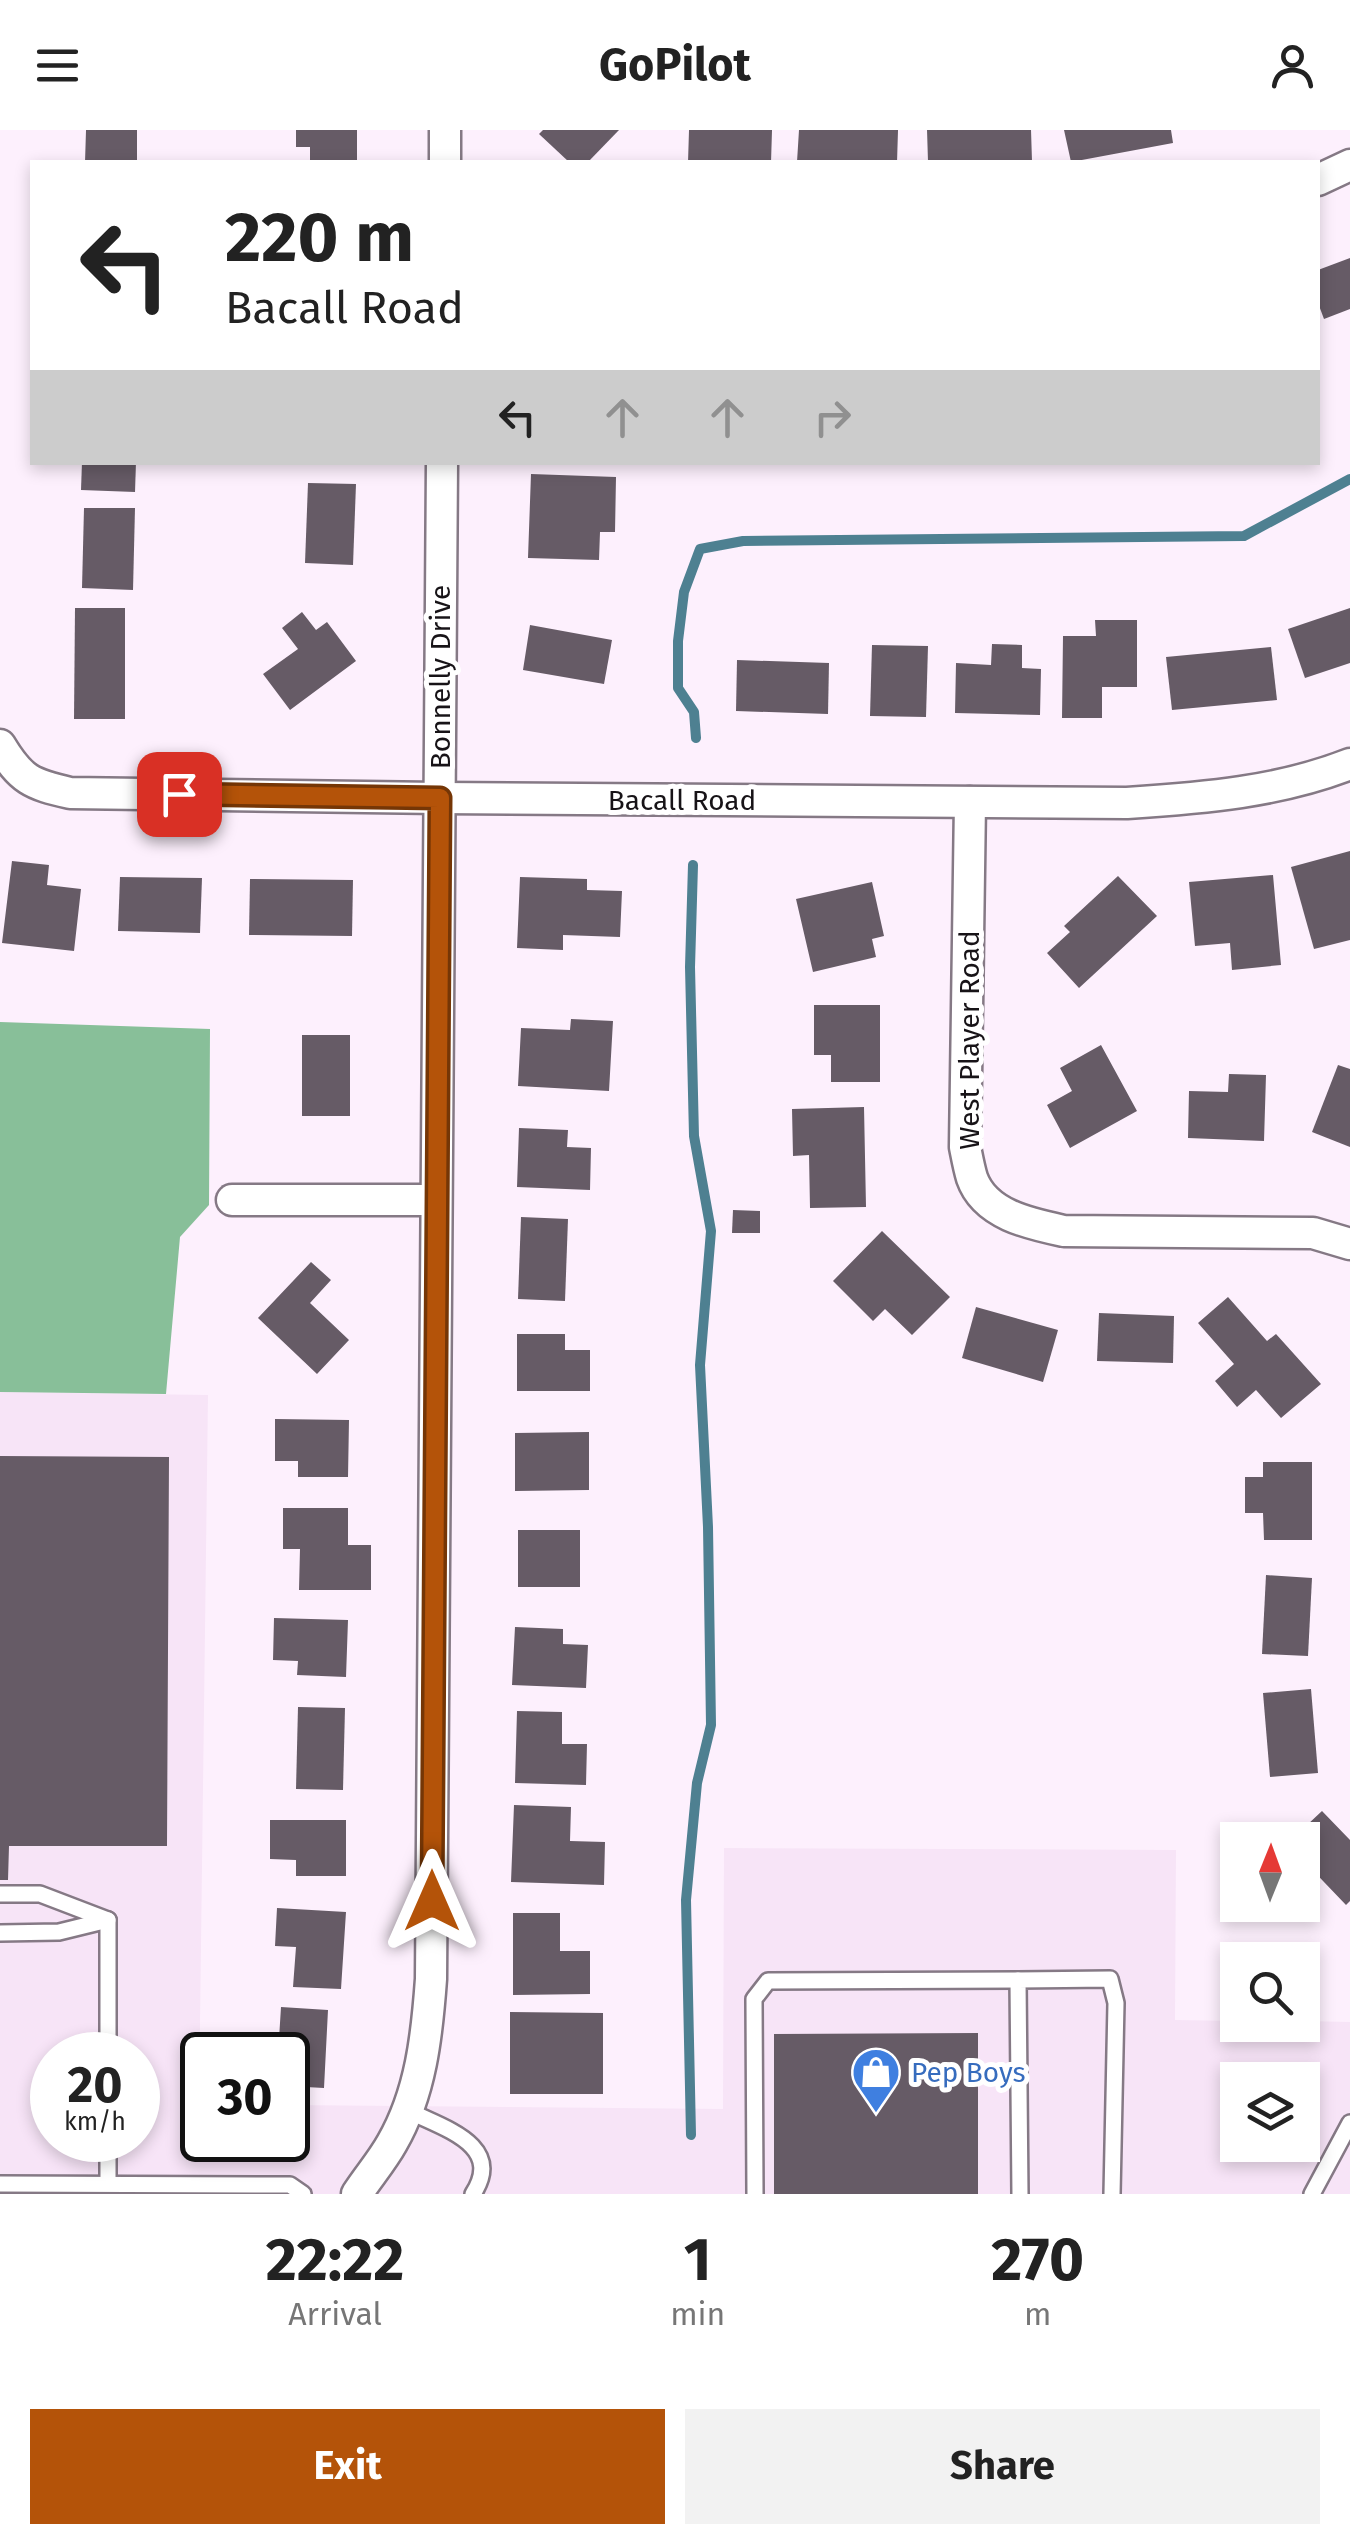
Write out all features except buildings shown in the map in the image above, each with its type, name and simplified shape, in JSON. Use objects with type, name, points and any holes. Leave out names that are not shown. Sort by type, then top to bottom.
[{"type":"street","points":[[445,130],[445,160]]},
{"type":"street","points":[[1320,179],[1350,165]]},
{"type":"street","name":"Bonnelly Drive","points":[[357,2194],[392,2142],[407,2110],[427,2028],[431,1978],[442,465]]},
{"type":"street","name":"Bacall Road","points":[[8,757],[42,786],[70,792],[970,802],[1196,799],[1256,790],[1350,764]]},
{"type":"street","name":"West Player Road","points":[[970,802],[965,1147],[973,1182],[990,1204],[1025,1223],[1064,1231],[1313,1233],[1350,1244]]},
{"type":"street","points":[[232,1200],[436,1200]]},
{"type":"lane","points":[[0,1894],[40,1894],[108,1920]]},
{"type":"lane","points":[[0,1933],[60,1932],[108,1920]]},
{"type":"lane","points":[[108,1920],[108,2032]]},
{"type":"lane","points":[[755,2194],[754,1999],[768,1981],[1110,1979],[1116,2003],[1112,2194]]},
{"type":"lane","points":[[1018,1980],[1020,2194]]},
{"type":"lane","points":[[407,2110],[470,2142],[482,2157],[480,2182],[473,2194]]},
{"type":"lane","points":[[1312,2194],[1350,2123]]},
{"type":"lane","points":[[108,2162],[108,2183]]},
{"type":"lane","points":[[0,2184],[290,2185],[303,2194]]},
{"type":"shaded area","points":[[0,1392],[208,1395],[200,2032],[180,2032],[180,2162],[310,2162],[310,2105],[723,2109],[724,1848],[1176,1850],[1175,2020],[1220,2021],[1220,2042],[1320,2042],[1320,2021],[1350,2022],[1350,2194],[0,2194]]},
{"type":"green space","points":[[0,1022],[210,1029],[209,1205],[180,1237],[166,1394],[0,1392]]},
{"type":"waterway","points":[[696,738],[694,712],[678,688],[678,641],[684,592],[700,549],[743,541],[1244,536],[1350,479]]},
{"type":"waterway","points":[[691,2135],[686,1900],[697,1783],[711,1725],[708,1527],[700,1365],[711,1231],[694,1136],[690,967],[693,865]]},
{"type":"place","name":"Pep Boys","points":[[876,2114]]},
{"type":"route","points":[[179,794],[440,798],[432,1901]]}]
